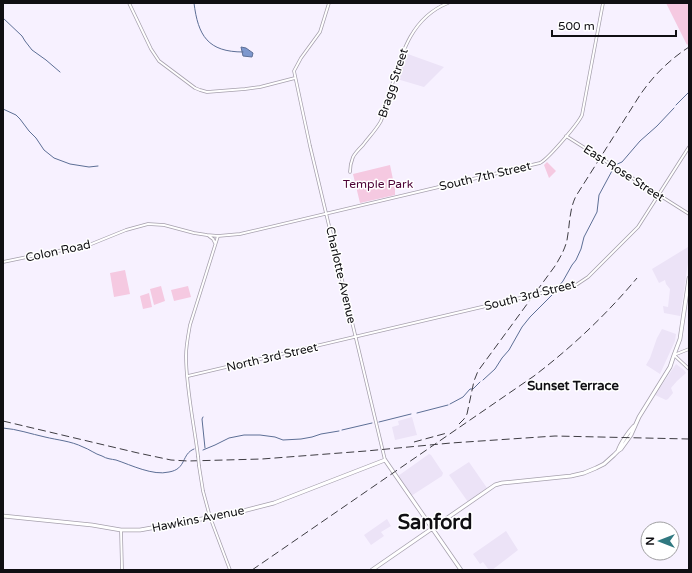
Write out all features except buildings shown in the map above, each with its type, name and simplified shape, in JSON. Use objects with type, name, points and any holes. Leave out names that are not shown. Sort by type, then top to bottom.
[{"type":"main road","points":[[372,570],[496,485],[502,483],[571,476],[584,473],[604,464],[621,449],[670,367],[680,339],[689,278]]},
{"type":"main road","name":"Charlotte Avenue","points":[[385,460],[461,570]]},
{"type":"main road","name":"Hawkins Avenue","points":[[3,516],[92,525],[121,530],[140,530],[235,513],[274,503],[385,460]]},
{"type":"street","points":[[129,3],[148,43],[159,61],[195,88],[204,92],[260,87],[295,78]]},
{"type":"street","name":"Charlotte Avenue","points":[[329,3],[320,32],[301,58],[294,71],[385,460]]},
{"type":"street","name":"Bragg Street","points":[[350,172],[353,157],[374,131],[382,118],[403,51],[410,37],[419,24],[428,15],[448,3]]},
{"type":"street","name":"South 7th Street","points":[[218,236],[240,234],[536,164],[542,161],[579,121],[583,112],[603,3]]},
{"type":"street","name":"East Rose Street","points":[[566,136],[689,214]]},
{"type":"street","name":"South 3rd Street","points":[[355,337],[533,296],[576,284],[588,277],[636,230],[689,147]]},
{"type":"street","name":"Colon Road","points":[[3,262],[84,247],[136,226],[154,224],[164,225],[194,233],[218,236]]},
{"type":"street","points":[[208,235],[213,239],[215,245]]},
{"type":"street","points":[[218,236],[190,325],[187,349],[188,376],[199,466],[210,517],[230,570]]},
{"type":"street","name":"North 3rd Street","points":[[188,376],[355,337]]},
{"type":"street","points":[[689,349],[674,355],[689,369]]},
{"type":"street","points":[[121,530],[122,570]]},
{"type":"shaded area","points":[[405,53],[444,67],[424,87],[397,79]]},
{"type":"shaded area","points":[[688,247],[689,256],[680,316],[664,313],[663,306],[668,307],[670,289],[665,280],[659,283],[652,269]]},
{"type":"shaded area","points":[[662,329],[676,334],[675,341],[660,374],[646,365]]},
{"type":"shaded area","points":[[676,364],[686,373],[671,388],[673,393],[666,400],[655,395]]},
{"type":"shaded area","points":[[412,417],[417,435],[395,440],[392,427],[399,425],[398,421]]},
{"type":"shaded area","points":[[429,454],[443,473],[442,476],[411,496],[398,476]]},
{"type":"shaded area","points":[[469,462],[487,488],[468,502],[449,475]]},
{"type":"shaded area","points":[[387,519],[391,526],[381,532],[384,536],[371,545],[364,535]]},
{"type":"shaded area","points":[[506,531],[518,550],[492,570],[489,570],[483,562],[480,564],[473,554]]},
{"type":"green space","points":[[666,3],[689,3],[689,43],[687,45]]},
{"type":"green space","points":[[547,162],[556,171],[549,178],[544,165]]},
{"type":"green space","name":"Temple Park","points":[[390,165],[395,195],[360,203],[353,174]]},
{"type":"green space","points":[[125,270],[130,294],[114,297],[110,273]]},
{"type":"green space","points":[[161,286],[165,301],[154,305],[150,289]]},
{"type":"green space","points":[[188,286],[191,297],[174,301],[171,290]]},
{"type":"green space","points":[[149,293],[152,307],[143,309],[140,296]]},
{"type":"water","points":[[241,47],[246,48],[253,53],[252,57],[243,56]]},
{"type":"waterway","points":[[194,3],[198,25],[207,40],[221,49],[243,52]]},
{"type":"waterway","points":[[3,18],[22,36],[32,50],[60,72]]},
{"type":"waterway","points":[[676,105],[689,92]]},
{"type":"waterway","points":[[615,165],[622,162],[640,141],[674,108]]},
{"type":"waterway","points":[[3,109],[16,115],[36,138],[44,150],[54,158],[70,164],[89,167],[98,166]]},
{"type":"waterway","points":[[559,286],[576,260],[584,237],[597,212],[599,195],[613,169]]},
{"type":"waterway","points":[[483,380],[495,369],[530,317],[553,294]]},
{"type":"waterway","points":[[450,404],[463,397],[470,389],[473,389],[480,382]]},
{"type":"waterway","points":[[417,413],[448,405]]},
{"type":"waterway","points":[[379,422],[411,414]]},
{"type":"waterway","points":[[203,417],[205,448]]},
{"type":"waterway","points":[[342,430],[372,423]]},
{"type":"waterway","points":[[3,428],[19,430],[74,443],[106,458],[156,473],[169,472],[179,468],[187,454],[194,449]]},
{"type":"waterway","points":[[203,450],[229,438],[244,435],[260,435],[275,437],[283,440],[301,439],[339,431]]},
{"type":"railway","points":[[459,424],[467,414],[474,381],[478,371],[560,257],[567,240],[571,212],[576,196],[645,88],[668,63],[689,47]]},
{"type":"railway","points":[[252,570],[534,376],[562,354],[588,330],[637,278]]},
{"type":"railway","points":[[3,421],[138,453],[171,460],[188,461],[262,459],[555,436],[689,439]]},
{"type":"railway","points":[[414,442],[447,433]]},
{"type":"district","name":"Sunset Terrace","points":[[573,386]]},
{"type":"district","name":"Sanford","points":[[435,523]]}]
